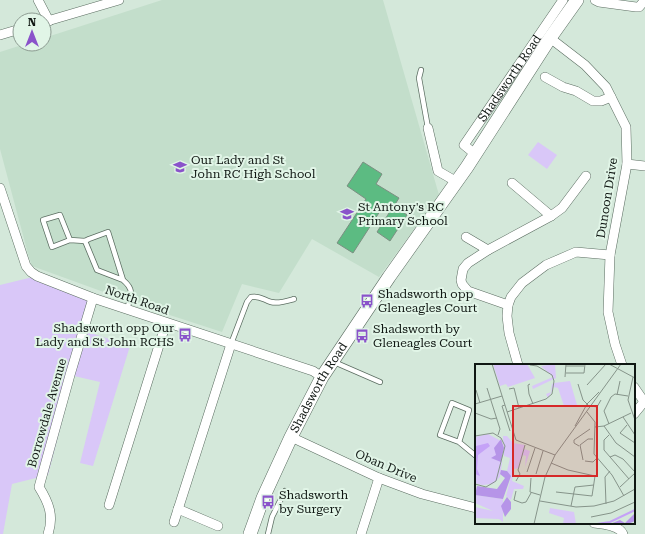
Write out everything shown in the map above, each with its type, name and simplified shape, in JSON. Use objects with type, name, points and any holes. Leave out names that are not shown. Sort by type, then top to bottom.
[{"type":"main road","name":"Shadsworth Road","points":[[250,534],[263,498],[291,437],[322,377],[389,276],[457,182],[550,38],[577,0]]},
{"type":"street","points":[[38,0],[43,12]]},
{"type":"street","points":[[52,20],[119,0]]},
{"type":"street","name":"Shadsworth Road","points":[[475,154],[464,145],[563,0]]},
{"type":"street","points":[[595,0],[636,8],[645,0]]},
{"type":"street","points":[[0,35],[12,31]]},
{"type":"street","name":"Dunoon Drive","points":[[550,38],[585,65],[606,87],[626,127],[627,164],[610,255],[608,312],[615,344],[622,364]]},
{"type":"street","points":[[545,77],[576,91],[593,101],[601,101],[611,97]]},
{"type":"street","points":[[428,128],[438,171],[457,182]]},
{"type":"street","points":[[627,164],[645,166]]},
{"type":"street","points":[[508,305],[468,291],[462,284],[461,280],[461,276],[466,265],[488,250],[551,216],[562,208],[586,176]]},
{"type":"street","points":[[512,183],[551,216]]},
{"type":"street","name":"North Road","points":[[0,188],[26,266],[37,276],[94,298],[313,372],[322,377]]},
{"type":"street","points":[[466,237],[488,250]]},
{"type":"street","points":[[518,364],[509,333],[507,316],[508,305],[511,297],[522,283],[546,265],[576,252],[610,255]]},
{"type":"street","name":"Borrowdale Avenue","points":[[48,534],[51,525],[50,515],[47,500],[39,488],[70,375],[94,298]]},
{"type":"street","points":[[109,505],[166,322]]},
{"type":"street","points":[[174,522],[231,344]]},
{"type":"street","points":[[635,388],[645,403],[635,413]]},
{"type":"street","name":"Oban Drive","points":[[291,437],[379,478],[422,494],[475,508]]},
{"type":"street","points":[[361,534],[379,478]]},
{"type":"street","points":[[178,509],[218,526]]},
{"type":"street","points":[[600,524],[611,526],[622,531],[623,534]]},
{"type":"lane","points":[[421,70],[419,78],[428,128]]},
{"type":"lane","points":[[70,240],[60,215],[43,220],[52,247],[70,240],[85,241],[108,232],[123,280]]},
{"type":"lane","points":[[85,241],[97,270],[123,280],[128,285],[132,292],[127,309]]},
{"type":"lane","points":[[231,344],[247,302],[252,297],[258,296],[270,302],[294,299]]},
{"type":"lane","points":[[332,362],[380,382]]},
{"type":"lane","points":[[459,442],[470,410],[452,403],[440,435],[459,442],[475,455]]},
{"type":"lane","points":[[268,534],[272,517],[285,491]]},
{"type":"shaded area","name":"Our Lady and St John RC High School","points":[[162,0],[383,0],[439,195],[379,277],[312,239],[279,293],[242,284],[222,332],[145,307],[32,266],[0,149],[0,52],[12,48],[12,52],[52,52],[52,35]]},
{"type":"shaded area","points":[[538,142],[557,155],[547,169],[528,155]]},
{"type":"shaded area","points":[[37,276],[93,298],[85,331],[130,346],[93,466],[80,463],[100,382],[74,376],[48,475],[12,484],[3,534],[0,534],[0,285]]},
{"type":"building","points":[[363,162],[382,174],[376,184],[399,198],[394,206],[407,215],[390,241],[377,232],[389,213],[382,208],[353,253],[337,243],[366,199],[347,186]]},
{"type":"place","name":"Our Lady and St John RC High School","points":[[180,167]]},
{"type":"place","name":"St Antony's RC Primary School","points":[[347,214]]},
{"type":"place","name":"Shadsworth opp Gleneagles Court","points":[[367,301]]},
{"type":"place","name":"Shadsworth opp Our Lady and St John RCHS","points":[[185,335]]},
{"type":"place","name":"Shadsworth by Gleneagles Court","points":[[362,336]]},
{"type":"place","name":"Shadsworth by Surgery","points":[[268,502]]}]
